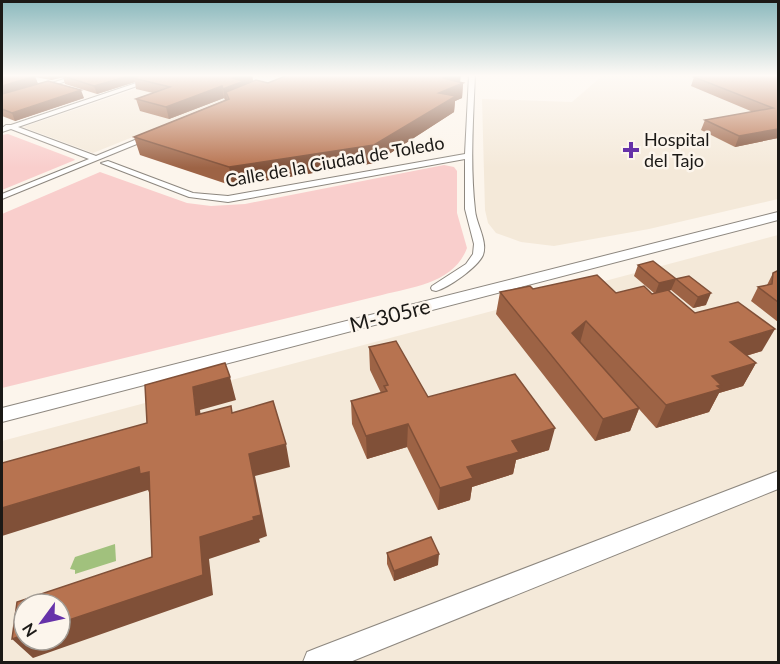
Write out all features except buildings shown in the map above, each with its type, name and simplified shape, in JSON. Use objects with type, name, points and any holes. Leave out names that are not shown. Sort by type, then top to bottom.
[{"type":"main road","name":"M-305re","points":[[2,415],[778,216]]},
{"type":"main road","points":[[317,663],[778,480]]},
{"type":"street","points":[[2,130],[73,106]]},
{"type":"street","points":[[436,288],[441,282],[463,273],[478,252],[470,211],[471,106]]},
{"type":"street","name":"Calle de la Ciudad de Toledo","points":[[2,124],[192,195],[228,199],[469,156]]},
{"type":"street","points":[[2,197],[159,136]]},
{"type":"street","points":[[2,205],[100,160]]},
{"type":"shaded area","points":[[85,106],[210,106],[93,153],[23,127]]},
{"type":"shaded area","name":"Hospital del Tajo","points":[[482,106],[778,106],[778,199],[649,229],[554,246],[521,242],[496,233],[488,223],[485,210]]},
{"type":"shaded area","points":[[8,134],[75,160],[2,190],[2,135]]},
{"type":"shaded area","points":[[444,165],[454,167],[457,171],[457,213],[467,248],[461,260],[443,276],[419,286],[2,388],[2,214],[100,172],[187,203],[211,206],[245,204]]},
{"type":"shaded area","points":[[778,235],[778,662],[2,662],[2,441]]},
{"type":"shaded area","points":[[115,544],[116,561],[75,574],[75,570],[70,569],[75,557]]},
{"type":"place","name":"Hospital del Tajo","points":[[631,150]]}]
